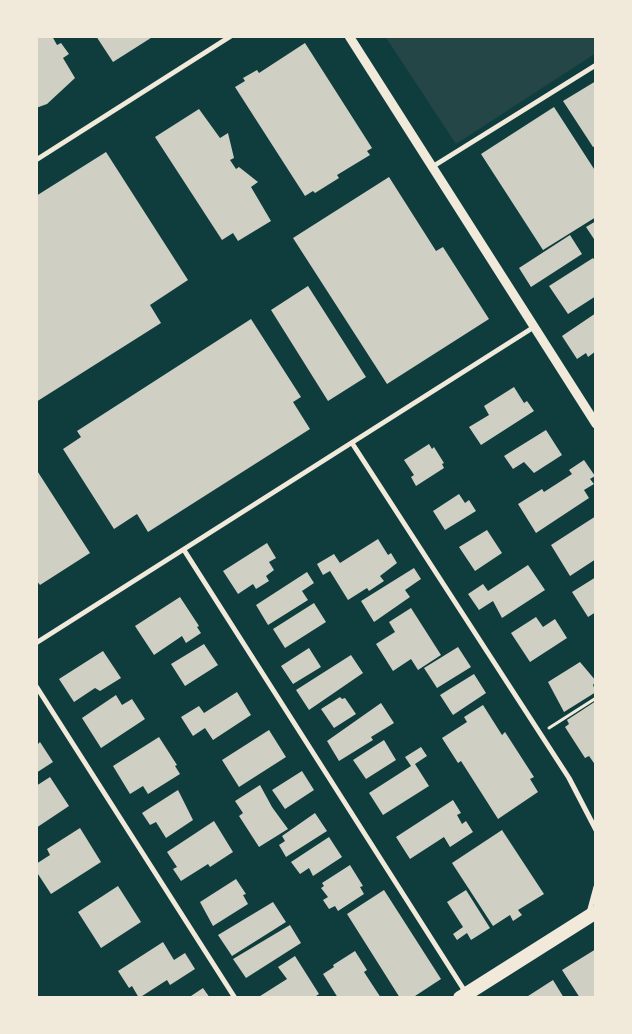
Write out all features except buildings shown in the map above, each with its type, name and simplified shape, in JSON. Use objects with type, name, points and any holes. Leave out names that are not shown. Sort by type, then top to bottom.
[{"type":"highway","points":[[463,996],[592,914]]},
{"type":"street","points":[[36,160],[231,36]]},
{"type":"street","points":[[349,36],[596,424]]},
{"type":"street","points":[[432,167],[596,65]]},
{"type":"street","points":[[36,643],[534,327]]},
{"type":"street","points":[[352,443],[569,778],[596,830]]},
{"type":"street","points":[[184,550],[463,996]]},
{"type":"street","points":[[36,686],[235,998]]},
{"type":"street","points":[[592,914],[596,887]]},
{"type":"path","points":[[546,730],[596,698]]},
{"type":"shaded area","points":[[385,36],[596,36],[596,53],[456,144]]}]
